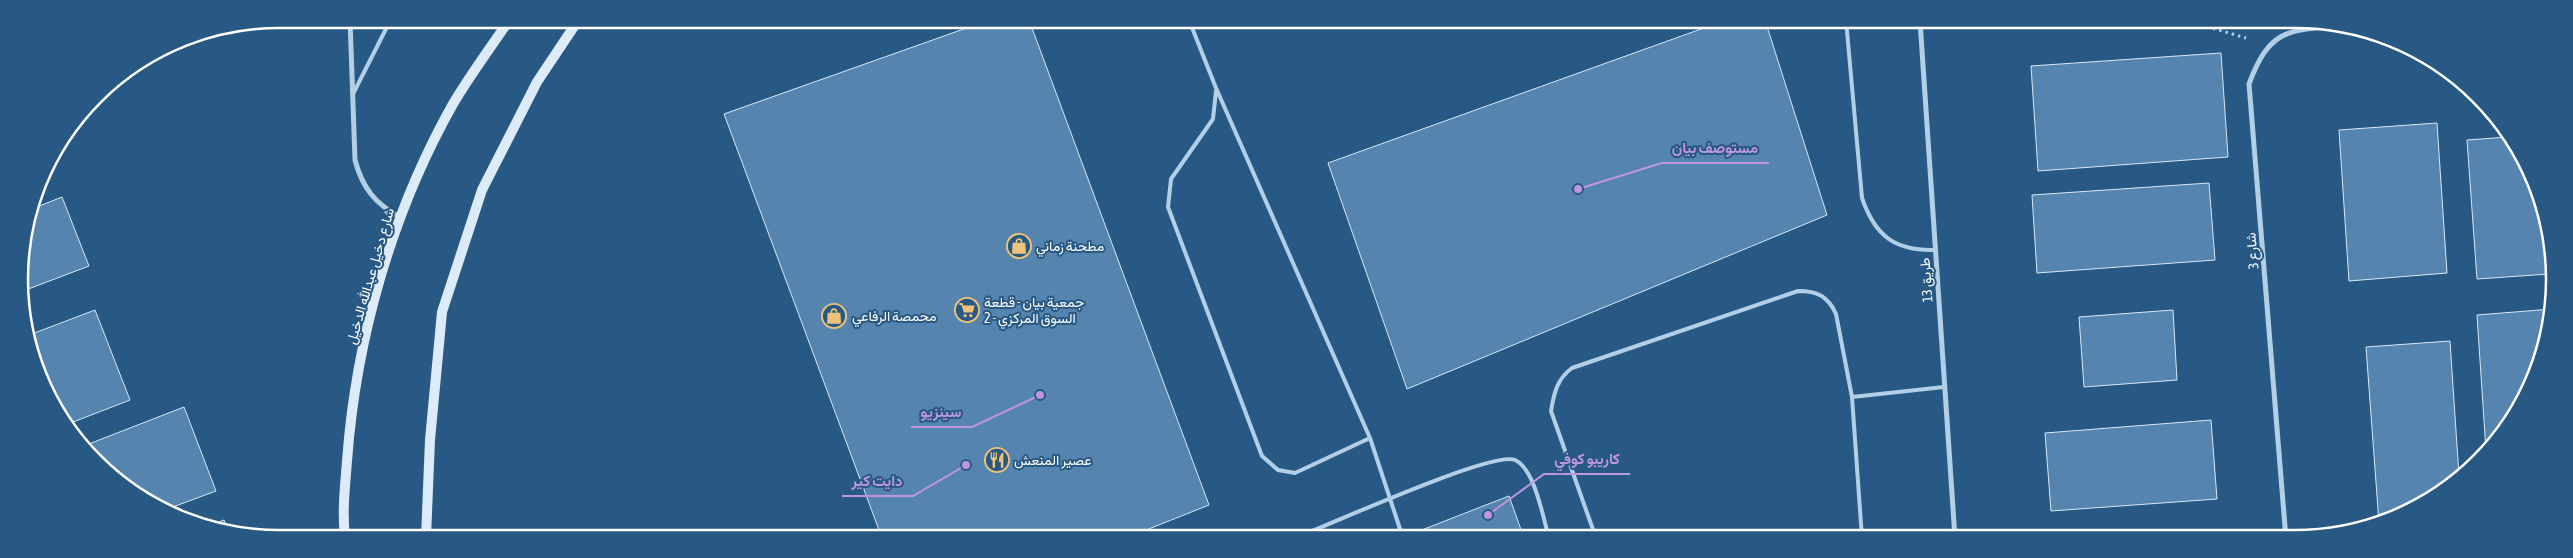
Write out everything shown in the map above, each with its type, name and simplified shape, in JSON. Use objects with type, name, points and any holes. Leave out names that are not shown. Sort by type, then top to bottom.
[{"type":"street","points":[[350,28],[355,160],[359,174],[375,200],[400,217]]},
{"type":"street","name":"شارع دخيل عبدالله الدخيل","points":[[344,530],[343,517],[351,409],[368,329],[400,217],[453,104],[504,28]]},
{"type":"street","points":[[426,530],[430,440],[442,312],[482,190],[537,82],[574,28]]},
{"type":"street","name":"طريق 13","points":[[1921,28],[1954,530]]},
{"type":"street","name":"شارع 3","points":[[2285,530],[2249,84],[2258,60],[2269,45],[2283,35],[2302,29],[2312,28]]},
{"type":"lane","points":[[352,96],[386,28]]},
{"type":"lane","points":[[1193,28],[1216,88],[1370,438],[1401,530]]},
{"type":"lane","points":[[1847,28],[1862,198],[1868,217],[1880,233],[1896,244],[1915,250],[1935,250]]},
{"type":"lane","points":[[1216,88],[1213,119],[1171,179],[1168,207],[1262,456],[1278,470],[1295,473],[1370,438]]},
{"type":"lane","points":[[1593,530],[1552,411],[1554,394],[1559,381],[1572,368],[1798,291],[1812,291],[1822,295],[1831,303],[1836,314],[1852,397],[1861,530]]},
{"type":"lane","points":[[1852,397],[1944,387]]},
{"type":"lane","points":[[1314,530],[1391,498],[1495,460],[1514,460],[1528,471],[1547,530]]},
{"type":"path","points":[[2212,28],[2269,45]]},
{"type":"building","name":"جمعية بيان - قطعة 2 - السوق المركزي","points":[[966,28],[1032,28],[1209,505],[1146,530],[879,530],[724,114]]},
{"type":"building","points":[[1704,28],[1768,28],[1827,215],[1407,389],[1328,163]]},
{"type":"building","points":[[2221,53],[2228,157],[2038,171],[2031,66]]},
{"type":"building","points":[[2437,123],[2447,273],[2349,281],[2339,130]]},
{"type":"building","points":[[2502,137],[2512,153],[2520,168],[2537,214],[2541,230],[2546,274],[2477,279],[2467,140]]},
{"type":"building","points":[[2209,183],[2215,260],[2037,273],[2032,195]]},
{"type":"building","points":[[62,197],[89,266],[28,289],[28,263],[32,230],[38,206]]},
{"type":"building","points":[[95,310],[130,400],[72,422],[53,390],[33,333]]},
{"type":"building","points":[[2173,310],[2177,380],[2084,387],[2079,317]]},
{"type":"building","points":[[2543,310],[2537,344],[2520,390],[2503,419],[2485,442],[2477,315]]},
{"type":"building","points":[[2450,341],[2459,469],[2420,497],[2378,516],[2366,347]]},
{"type":"building","points":[[184,407],[216,491],[173,507],[153,497],[126,479],[89,444]]},
{"type":"building","points":[[2211,420],[2217,499],[2051,511],[2045,433]]},
{"type":"building","points":[[1509,496],[1521,530],[1422,530]]},
{"type":"building","points":[[224,520],[226,525],[217,523]]},
{"type":"place","name":"مستوصف بيان","points":[[1578,189]]},
{"type":"place","name":"مطحنة زماني","points":[[1019,246]]},
{"type":"place","name":"جمعية بيان - قطعة 2 - السوق المركزي","points":[[967,310]]},
{"type":"place","name":"محمصة الرفاعي","points":[[834,316]]},
{"type":"place","name":"سينزيو","points":[[1040,395]]},
{"type":"place","name":"عصير المنعش","points":[[997,460]]},
{"type":"place","name":"دايت كير","points":[[966,465]]},
{"type":"place","name":"كاريبو كوفي","points":[[1488,515]]}]
